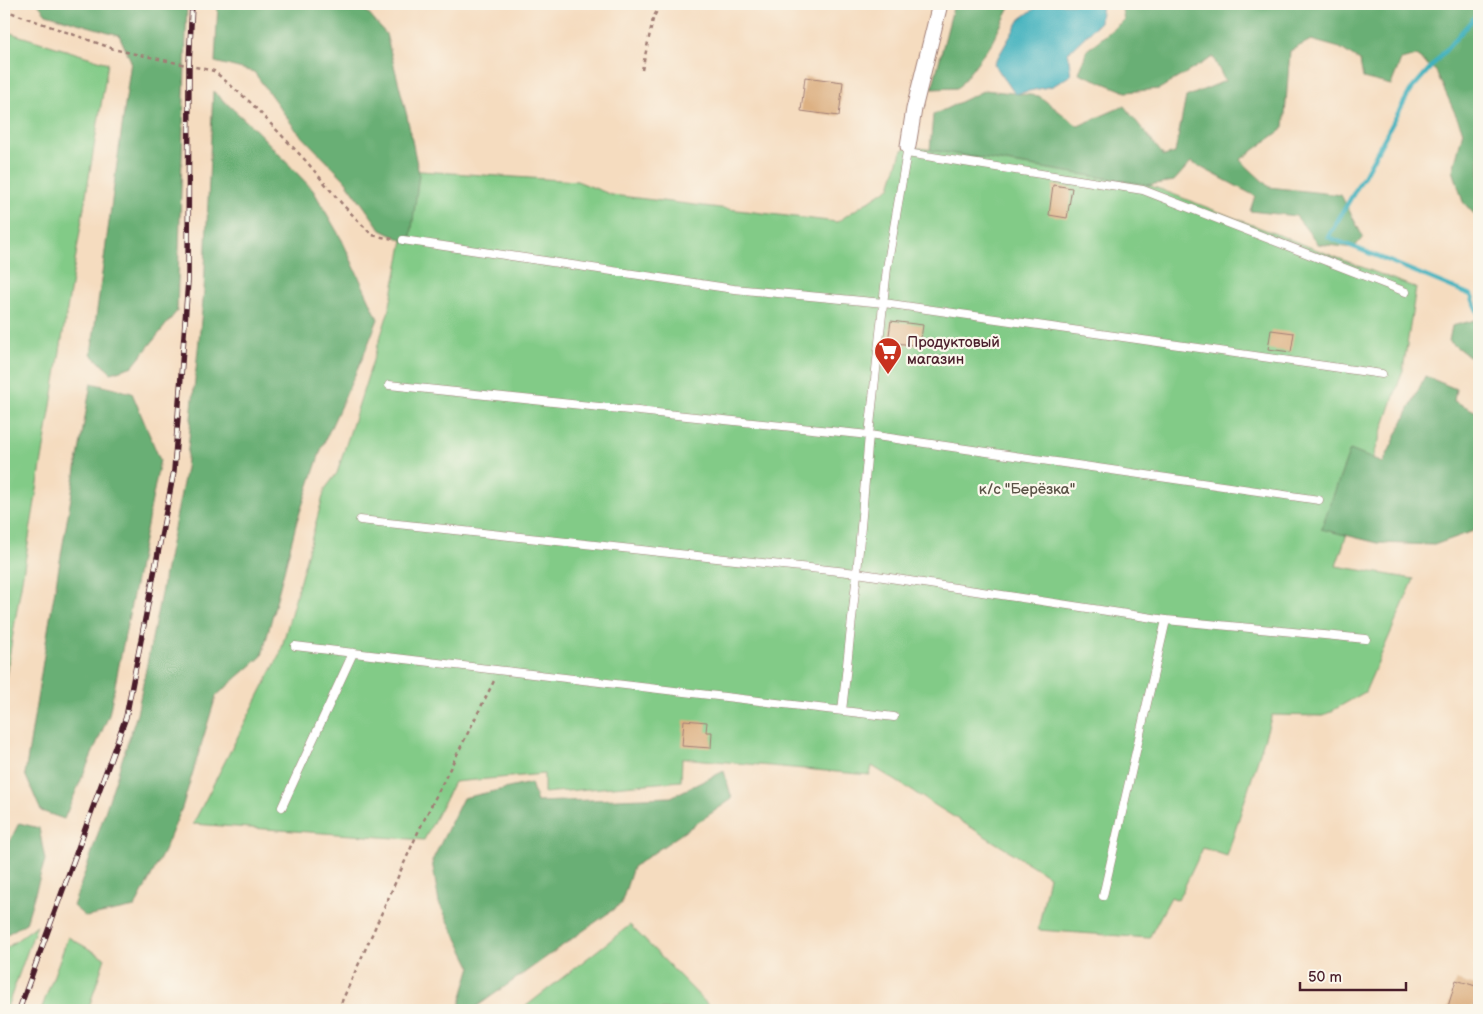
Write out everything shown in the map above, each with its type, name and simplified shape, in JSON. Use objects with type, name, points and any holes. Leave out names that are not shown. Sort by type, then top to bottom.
[{"type":"street","points":[[908,149],[914,109],[940,4]]},
{"type":"lane","points":[[842,712],[887,268],[908,149],[1143,190],[1406,292]]},
{"type":"lane","points":[[402,240],[734,289],[884,303],[1382,374]]},
{"type":"lane","points":[[389,385],[869,435],[1319,500]]},
{"type":"lane","points":[[360,520],[857,572],[1166,620],[1366,639]]},
{"type":"lane","points":[[1103,896],[1166,620]]},
{"type":"lane","points":[[295,646],[894,717]]},
{"type":"lane","points":[[282,807],[352,653]]},
{"type":"path","points":[[642,70],[653,19],[660,4]]},
{"type":"path","points":[[4,10],[118,50],[214,70],[250,102],[372,235],[402,240]]},
{"type":"path","points":[[338,1010],[419,830],[499,671]]},
{"type":"green space","points":[[38,4],[187,4],[177,311],[133,366],[111,373],[91,354],[131,61],[119,35],[46,14]]},
{"type":"green space","points":[[218,4],[360,4],[386,34],[407,116],[419,174],[410,244],[381,230],[345,180],[296,130],[254,72],[215,62]]},
{"type":"green space","points":[[954,4],[1012,4],[991,44],[958,88],[932,89]]},
{"type":"green space","points":[[1121,4],[1479,4],[1479,214],[1475,215],[1463,202],[1453,170],[1463,131],[1436,71],[1416,56],[1401,60],[1391,85],[1363,78],[1360,61],[1340,48],[1311,40],[1290,51],[1284,128],[1240,160],[1269,187],[1341,195],[1363,237],[1354,248],[1318,244],[1296,216],[1250,211],[1255,196],[1191,162],[1174,181],[1149,185],[930,150],[933,115],[985,90],[1039,96],[1078,126],[1124,106],[1164,156],[1175,153],[1186,97],[1225,81],[1213,57],[1159,89],[1126,92],[1079,73],[1087,50],[1124,20]]},
{"type":"green space","points":[[4,31],[108,63],[4,688]]},
{"type":"green space","points":[[213,91],[257,131],[313,190],[342,240],[378,319],[322,447],[297,521],[262,656],[216,696],[182,808],[164,851],[135,907],[86,917],[73,906],[137,714],[186,468],[204,290]]},
{"type":"green space","name":"к/с \"Берёзка\"","points":[[908,146],[1149,185],[1416,288],[1403,370],[1336,566],[1414,579],[1365,692],[1323,716],[1272,715],[1227,856],[1203,848],[1178,900],[1171,897],[1149,938],[1038,930],[1049,876],[872,766],[870,775],[682,758],[681,781],[544,793],[544,774],[454,782],[424,840],[193,824],[280,654],[325,489],[337,473],[389,310],[403,240],[404,170],[577,181],[612,195],[837,222],[890,187],[901,152]]},
{"type":"green space","points":[[1479,319],[1479,356],[1468,356],[1449,341],[1452,326]]},
{"type":"green space","points":[[1425,376],[1456,389],[1454,401],[1479,413],[1479,529],[1434,545],[1378,543],[1321,529],[1350,450],[1383,463]]},
{"type":"green space","points":[[91,383],[132,393],[160,460],[109,715],[64,819],[41,811],[25,774]]},
{"type":"green space","points":[[724,771],[732,799],[633,867],[621,904],[472,1010],[458,1010],[471,966],[439,903],[432,861],[463,798],[531,783],[537,802],[671,797]]},
{"type":"green space","points":[[19,823],[39,828],[45,860],[26,923],[4,936],[4,853]]},
{"type":"green space","points":[[37,925],[6,1010],[4,1010],[4,950]]},
{"type":"green space","points":[[630,925],[713,1010],[521,1010]]},
{"type":"green space","points":[[68,937],[105,958],[88,1010],[41,1010]]},
{"type":"water","points":[[1041,4],[1102,4],[1100,22],[1068,53],[1071,75],[1053,86],[1015,94],[994,64],[1020,19]]},
{"type":"building","points":[[805,77],[843,82],[839,116],[801,111]]},
{"type":"building","points":[[1053,185],[1072,188],[1067,218],[1049,215]]},
{"type":"building","points":[[891,321],[923,325],[920,346],[888,342]]},
{"type":"building","points":[[1271,330],[1294,333],[1291,352],[1268,349]]},
{"type":"building","points":[[684,720],[707,722],[706,732],[712,732],[711,748],[682,746]]},
{"type":"building","points":[[1456,980],[1479,987],[1472,1010],[1447,1010]]},
{"type":"waterway","points":[[1479,12],[1410,91],[1328,237],[1471,295],[1479,316]]},
{"type":"railway","points":[[19,1010],[126,717],[174,471],[188,281],[189,65],[192,4]]},
{"type":"place","name":"Продуктовый магазин","points":[[888,375]]}]
